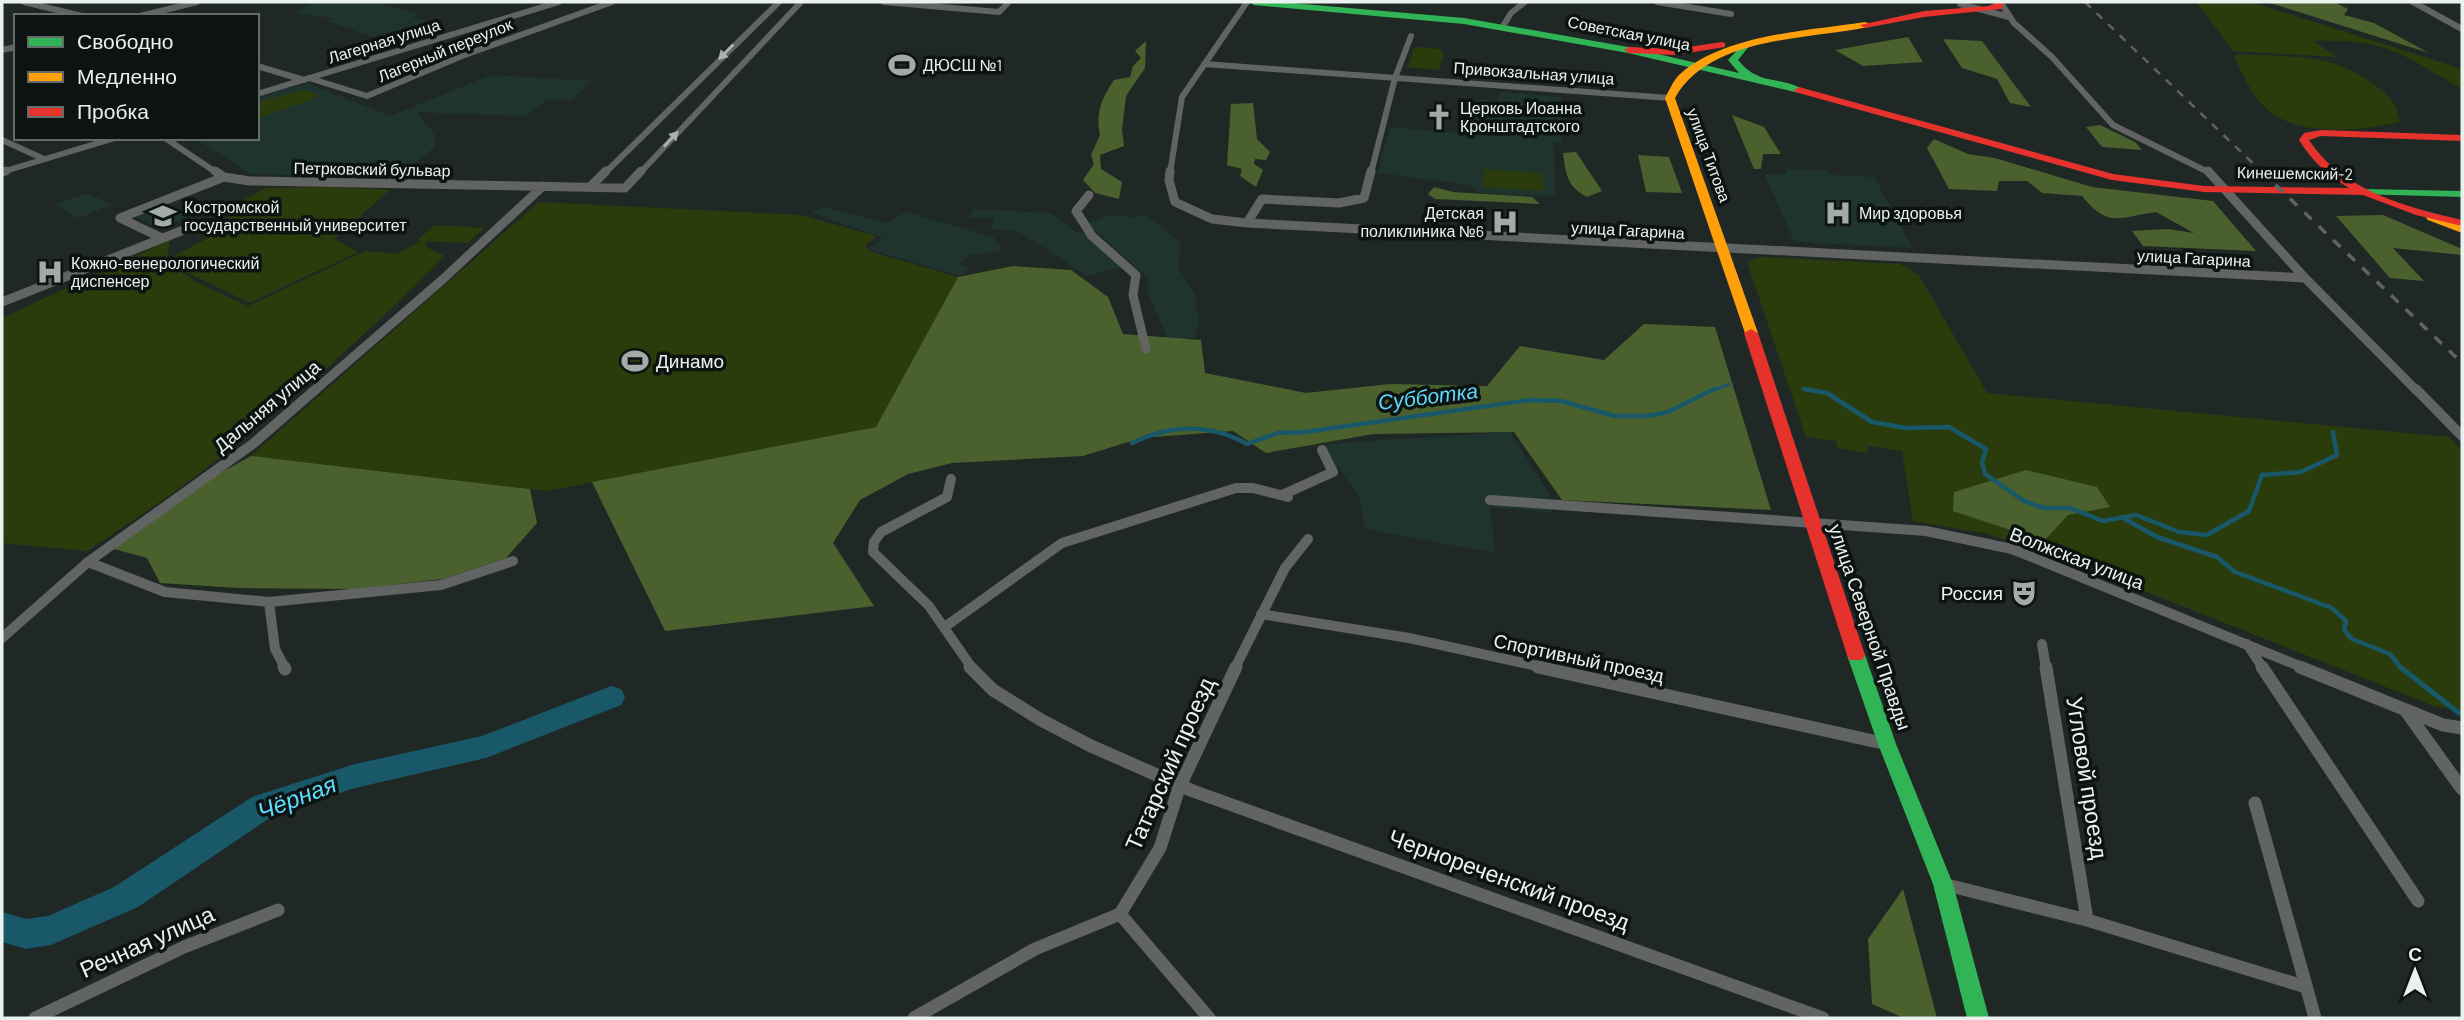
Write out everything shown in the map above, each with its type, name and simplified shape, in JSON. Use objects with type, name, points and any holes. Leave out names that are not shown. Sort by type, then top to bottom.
[{"type":"main road","name":"Советская улица","points":[[1254,2],[1503,26],[1754,78],[1988,141]]},
{"type":"main road","points":[[1924,13],[1938,2]]},
{"type":"main road","name":"улица Титова","points":[[1724,249],[1670,98],[1672,90],[1696,65],[1723,50],[1745,44],[1963,5],[2002,7]]},
{"type":"main road","points":[[1628,50],[1675,52],[1745,44]]},
{"type":"main road","points":[[1745,44],[1733,60],[1743,72],[1754,78]]},
{"type":"main road","points":[[2458,138],[2321,133],[2308,135],[2304,140],[2314,156],[2361,192],[2462,229]]},
{"type":"main road","name":"Кинешемский-2","points":[[1988,141],[2112,177],[2198,184],[2379,187]]},
{"type":"main road","points":[[2379,187],[2462,181]]},
{"type":"main road","points":[[2379,187],[2462,194]]},
{"type":"main road","points":[[2420,214],[2462,223]]},
{"type":"main road","name":"улица Северной Правды","points":[[1724,249],[1887,744],[1943,884],[1978,1018]]},
{"type":"street","points":[[24,2],[74,14]]},
{"type":"street","points":[[148,14],[197,2]]},
{"type":"street","name":"Лагерная улица","points":[[259,93],[559,2]]},
{"type":"street","name":"Лагерный переулок","points":[[307,79],[367,96],[462,56],[612,2]]},
{"type":"street","points":[[590,187],[779,2]]},
{"type":"street","name":"Петрковский бульвар","points":[[168,140],[225,177],[250,181],[625,188],[801,2]]},
{"type":"street","points":[[884,2],[999,12]]},
{"type":"street","points":[[992,21],[1009,2]]},
{"type":"street","name":"улица Гагарина","points":[[1248,2],[1182,97],[1169,180],[1175,202],[1212,219],[1724,249],[2305,278]]},
{"type":"street","points":[[1503,26],[1511,13],[1525,2]]},
{"type":"street","points":[[1657,2],[1731,14]]},
{"type":"street","points":[[2413,2],[2462,29]]},
{"type":"street","points":[[2002,7],[2052,57],[2113,125],[2208,171],[2305,278],[2462,436]]},
{"type":"street","points":[[1247,223],[1262,199],[1339,203],[1364,198],[1395,78],[1411,36]]},
{"type":"street","name":"Привокзальная улица","points":[[1204,64],[1670,98]]},
{"type":"street","points":[[259,67],[307,79]]},
{"type":"street","points":[[2,140],[44,159]]},
{"type":"street","points":[[2,172],[108,140]]},
{"type":"street","points":[[162,238],[120,218],[225,177]]},
{"type":"street","name":"Дальняя улица","points":[[2,638],[88,562],[254,443],[442,280],[543,186]]},
{"type":"street","points":[[1089,195],[1076,211],[1092,236],[1136,275],[1133,295],[1146,349]]},
{"type":"street","points":[[2,302],[196,225]]},
{"type":"street","points":[[946,626],[1062,543],[1219,492],[1252,488],[1285,496],[1334,472],[1322,450]]},
{"type":"street","name":"Чернореченский проезд","points":[[951,480],[947,496],[881,532],[874,542],[873,552],[946,626],[963,659],[990,688],[1079,741],[1179,788],[1552,918],[1823,1018]]},
{"type":"street","name":"Волжская улица","points":[[1490,500],[1927,531],[2012,549],[2442,724],[2462,728]]},
{"type":"street","name":"Татарский проезд","points":[[1120,914],[1160,848],[1179,788],[1261,614],[1285,568],[1308,539]]},
{"type":"street","points":[[88,562],[165,592],[269,602],[441,585],[513,561]]},
{"type":"street","points":[[269,602],[275,649],[285,669]]},
{"type":"street","name":"Спортивный проезд","points":[[1261,614],[1409,638],[1887,744]]},
{"type":"street","name":"Угловой проезд","points":[[2042,644],[2087,920]]},
{"type":"street","points":[[2247,645],[2418,901]]},
{"type":"street","points":[[2404,708],[2462,789]]},
{"type":"street","points":[[2255,803],[2315,1018]]},
{"type":"street","points":[[1943,884],[2087,920],[2306,987]]},
{"type":"street","name":"Речная улица","points":[[36,1018],[184,947],[278,910]]},
{"type":"street","points":[[923,1016],[1035,949],[1120,914],[1209,1018]]},
{"type":"shaded area","points":[[315,2],[373,2],[420,14],[412,17],[429,22],[373,37],[328,21],[332,18],[293,13]]},
{"type":"shaded area","points":[[491,75],[591,81],[572,100],[547,99],[526,116],[417,112],[434,134],[435,147],[394,179],[251,174],[197,140],[259,140],[259,97],[307,83],[390,116]]},
{"type":"shaded area","points":[[1500,92],[1562,97],[1562,142],[1554,142],[1555,196],[1481,193],[1469,185],[1378,173],[1390,127],[1473,134],[1476,99],[1496,101]]},
{"type":"shaded area","name":"Мир здоровья","points":[[1787,169],[1828,170],[1832,175],[1874,177],[1913,248],[1794,242],[1765,175],[1787,174]]},
{"type":"shaded area","points":[[88,193],[111,205],[78,218],[55,205]]},
{"type":"shaded area","name":"Костромской государственный университет","points":[[166,204],[192,215],[159,228],[134,216]]},
{"type":"shaded area","points":[[822,207],[887,223],[906,212],[993,237],[1002,250],[978,255],[972,253],[958,264],[971,268],[960,276],[868,249],[883,238],[812,213]]},
{"type":"shaded area","points":[[974,209],[1052,213],[1077,233],[1083,232],[1121,267],[1087,276],[1018,231],[990,229],[994,218],[969,217]]},
{"type":"shaded area","points":[[1122,215],[1131,218],[1146,215],[1181,242],[1178,267],[1197,297],[1195,301],[1200,323],[1195,337],[1169,342],[1147,290],[1149,279],[1087,223],[1102,219],[1103,216]]},
{"type":"shaded area","points":[[1510,432],[1550,495],[1552,513],[1490,507],[1495,553],[1365,529],[1360,499],[1327,451],[1327,444]]},
{"type":"green space","points":[[2196,2],[2251,2],[2462,69],[2462,89],[2408,58],[2359,42],[2313,41],[2337,57],[2233,51]]},
{"type":"green space","points":[[2267,2],[2334,2],[2348,9],[2344,15],[2374,23],[2429,53]]},
{"type":"green space","points":[[1908,37],[1923,62],[1863,66],[1835,50]]},
{"type":"green space","points":[[1943,39],[1982,41],[2031,107],[2010,103],[1997,79],[1962,68]]},
{"type":"green space","points":[[1146,41],[1145,68],[1126,96],[1122,130],[1124,146],[1100,155],[1101,169],[1122,182],[1119,199],[1095,193],[1083,180],[1094,164],[1091,155],[1100,135],[1098,120],[1101,106],[1114,80],[1130,77],[1133,66],[1141,58],[1135,51]]},
{"type":"green space","points":[[1414,48],[1440,49],[1444,53],[1439,70],[1408,67]]},
{"type":"green space","points":[[2238,54],[2322,60],[2353,71],[2386,94],[2396,108],[2400,122],[2338,130],[2291,123],[2263,106],[2234,56]]},
{"type":"green space","points":[[303,90],[316,93],[318,97],[259,118],[259,101]]},
{"type":"green space","points":[[1253,103],[1257,139],[1270,152],[1266,160],[1255,159],[1254,164],[1263,170],[1256,187],[1240,176],[1242,169],[1227,165],[1231,104]]},
{"type":"green space","points":[[1732,115],[1764,127],[1781,154],[1763,154],[1761,169],[1754,169]]},
{"type":"green space","points":[[2100,125],[2135,142],[2142,150],[2102,147],[2086,127]]},
{"type":"green space","points":[[1934,139],[1968,154],[1995,158],[2092,187],[2213,201],[2256,251],[2143,246],[2132,231],[2168,229],[2194,233],[2156,212],[2123,218],[2108,217],[2091,206],[2082,196],[2042,193],[2027,181],[1999,181],[1997,191],[1949,189],[1927,148]]},
{"type":"green space","points":[[1576,152],[1602,191],[1587,197],[1571,184],[1563,153]]},
{"type":"green space","points":[[1638,155],[1669,157],[1682,193],[1646,192]]},
{"type":"green space","points":[[1484,169],[1543,173],[1544,191],[1483,187]]},
{"type":"green space","points":[[334,187],[390,190],[334,239],[358,252],[250,303],[190,274],[170,258],[206,239],[200,232],[229,217],[223,212],[265,188]]},
{"type":"green space","points":[[1434,187],[1453,192],[1532,197],[1540,204],[1435,199],[1428,194]]},
{"type":"green space","name":"Динамо","points":[[539,202],[801,215],[876,236],[865,246],[869,251],[958,277],[876,427],[548,491],[251,456]]},
{"type":"green space","points":[[2383,215],[2462,249],[2462,255],[2393,248],[2424,281],[2390,278],[2336,216]]},
{"type":"green space","points":[[435,225],[485,228],[467,243],[426,241],[426,247],[445,256],[327,368],[187,482],[87,551],[2,543],[2,318],[170,240],[167,259],[194,281],[248,306],[365,251],[397,254],[422,241],[417,240]]},
{"type":"green space","points":[[1761,257],[1900,264],[1919,275],[1987,393],[2449,437],[2462,451],[2462,710],[2434,706],[2102,574],[1988,534],[1913,521],[1902,451],[1863,445],[1868,447],[1868,453],[1837,448],[1836,441],[1806,437],[1747,262]]},
{"type":"green space","points":[[1013,266],[1071,270],[1108,297],[1123,334],[1201,340],[1205,373],[1306,393],[1390,384],[1487,386],[1520,346],[1604,360],[1644,324],[1715,327],[1771,510],[1562,500],[1514,432],[1373,434],[1266,453],[1233,431],[1141,438],[1083,456],[952,463],[908,474],[860,500],[833,543],[874,606],[665,631],[592,482],[876,427],[958,277]]},
{"type":"green space","points":[[251,456],[530,489],[537,523],[506,558],[443,579],[355,589],[239,588],[160,583],[147,558],[114,549],[215,476]]},
{"type":"green space","points":[[2026,470],[2097,487],[2110,507],[2068,515],[2044,541],[1953,511],[1954,492]]},
{"type":"green space","points":[[1903,889],[1937,1018],[1904,1018],[1872,1004],[1868,939]]},
{"type":"waterway","name":"Субботка","points":[[1712,391],[1729,384]]},
{"type":"waterway","name":"Субботка","points":[[1132,443],[1161,432],[1190,428],[1218,432],[1247,444],[1278,433],[1305,432],[1530,400],[1561,401],[1615,416],[1647,416],[1668,412],[1714,389]]},
{"type":"waterway","name":"Субботка","points":[[1803,389],[1815,391]]},
{"type":"waterway","name":"Субботка","points":[[1804,389],[1827,393],[1872,422],[1906,428],[1949,427],[1986,449],[1982,462],[1985,474],[2024,501],[2044,508],[2070,508],[2103,521],[2136,515],[2179,532],[2207,535],[2249,511],[2262,475],[2301,472],[2337,455],[2333,432]]},
{"type":"waterway","points":[[2123,518],[2157,537],[2217,557],[2235,572],[2332,608],[2346,621],[2344,630],[2352,639],[2390,654],[2401,667]]},
{"type":"waterway","points":[[2401,667],[2459,713]]},
{"type":"waterway","name":"Чёрная","points":[[2,927],[26,934],[51,930],[126,897],[263,806],[355,776],[486,747],[611,697]]},
{"type":"railway","points":[[2085,2],[2263,173]]},
{"type":"railway","points":[[2261,171],[2462,363]]},
{"type":"traffic: fast","points":[[1254,2],[1464,21],[1628,50],[1799,90]]},
{"type":"traffic: fast","points":[[1745,45],[1733,60],[1743,72],[1754,78]]},
{"type":"traffic: fast","points":[[2363,192],[2462,194]]},
{"type":"traffic: fast","points":[[1856,655],[1887,744],[1943,884],[1978,1018]]},
{"type":"traffic: slow","points":[[1751,333],[1670,98],[1681,79],[1700,64],[1725,52],[1785,37],[1865,25]]},
{"type":"traffic: slow","points":[[2432,218],[2462,229]]},
{"type":"traffic: jam","points":[[1865,25],[1924,14],[1989,9],[1998,7],[2001,2]]},
{"type":"traffic: jam","points":[[1629,50],[1675,52],[1722,45]]},
{"type":"traffic: jam","points":[[1799,90],[2112,177],[2204,189],[2363,192]]},
{"type":"traffic: jam","points":[[2462,138],[2321,133],[2308,135],[2304,140],[2315,157],[2351,185],[2420,213],[2462,223]]},
{"type":"traffic: jam","points":[[1751,333],[1856,655]]},
{"type":"place","name":"ДЮСШ №1","points":[[902,65]]},
{"type":"place","name":"Церковь Иоанна Кронштадтского","points":[[1439,117]]},
{"type":"place","name":"Мир здоровья","points":[[1838,213]]},
{"type":"place","name":"Костромской государственный университет","points":[[163,216]]},
{"type":"place","name":"Детская поликлиника №6","points":[[1505,222]]},
{"type":"place","name":"Кожно-венерологический диспенсер","points":[[50,272]]},
{"type":"place","name":"Динамо","points":[[635,361]]},
{"type":"place","name":"Россия","points":[[2024,593]]}]
